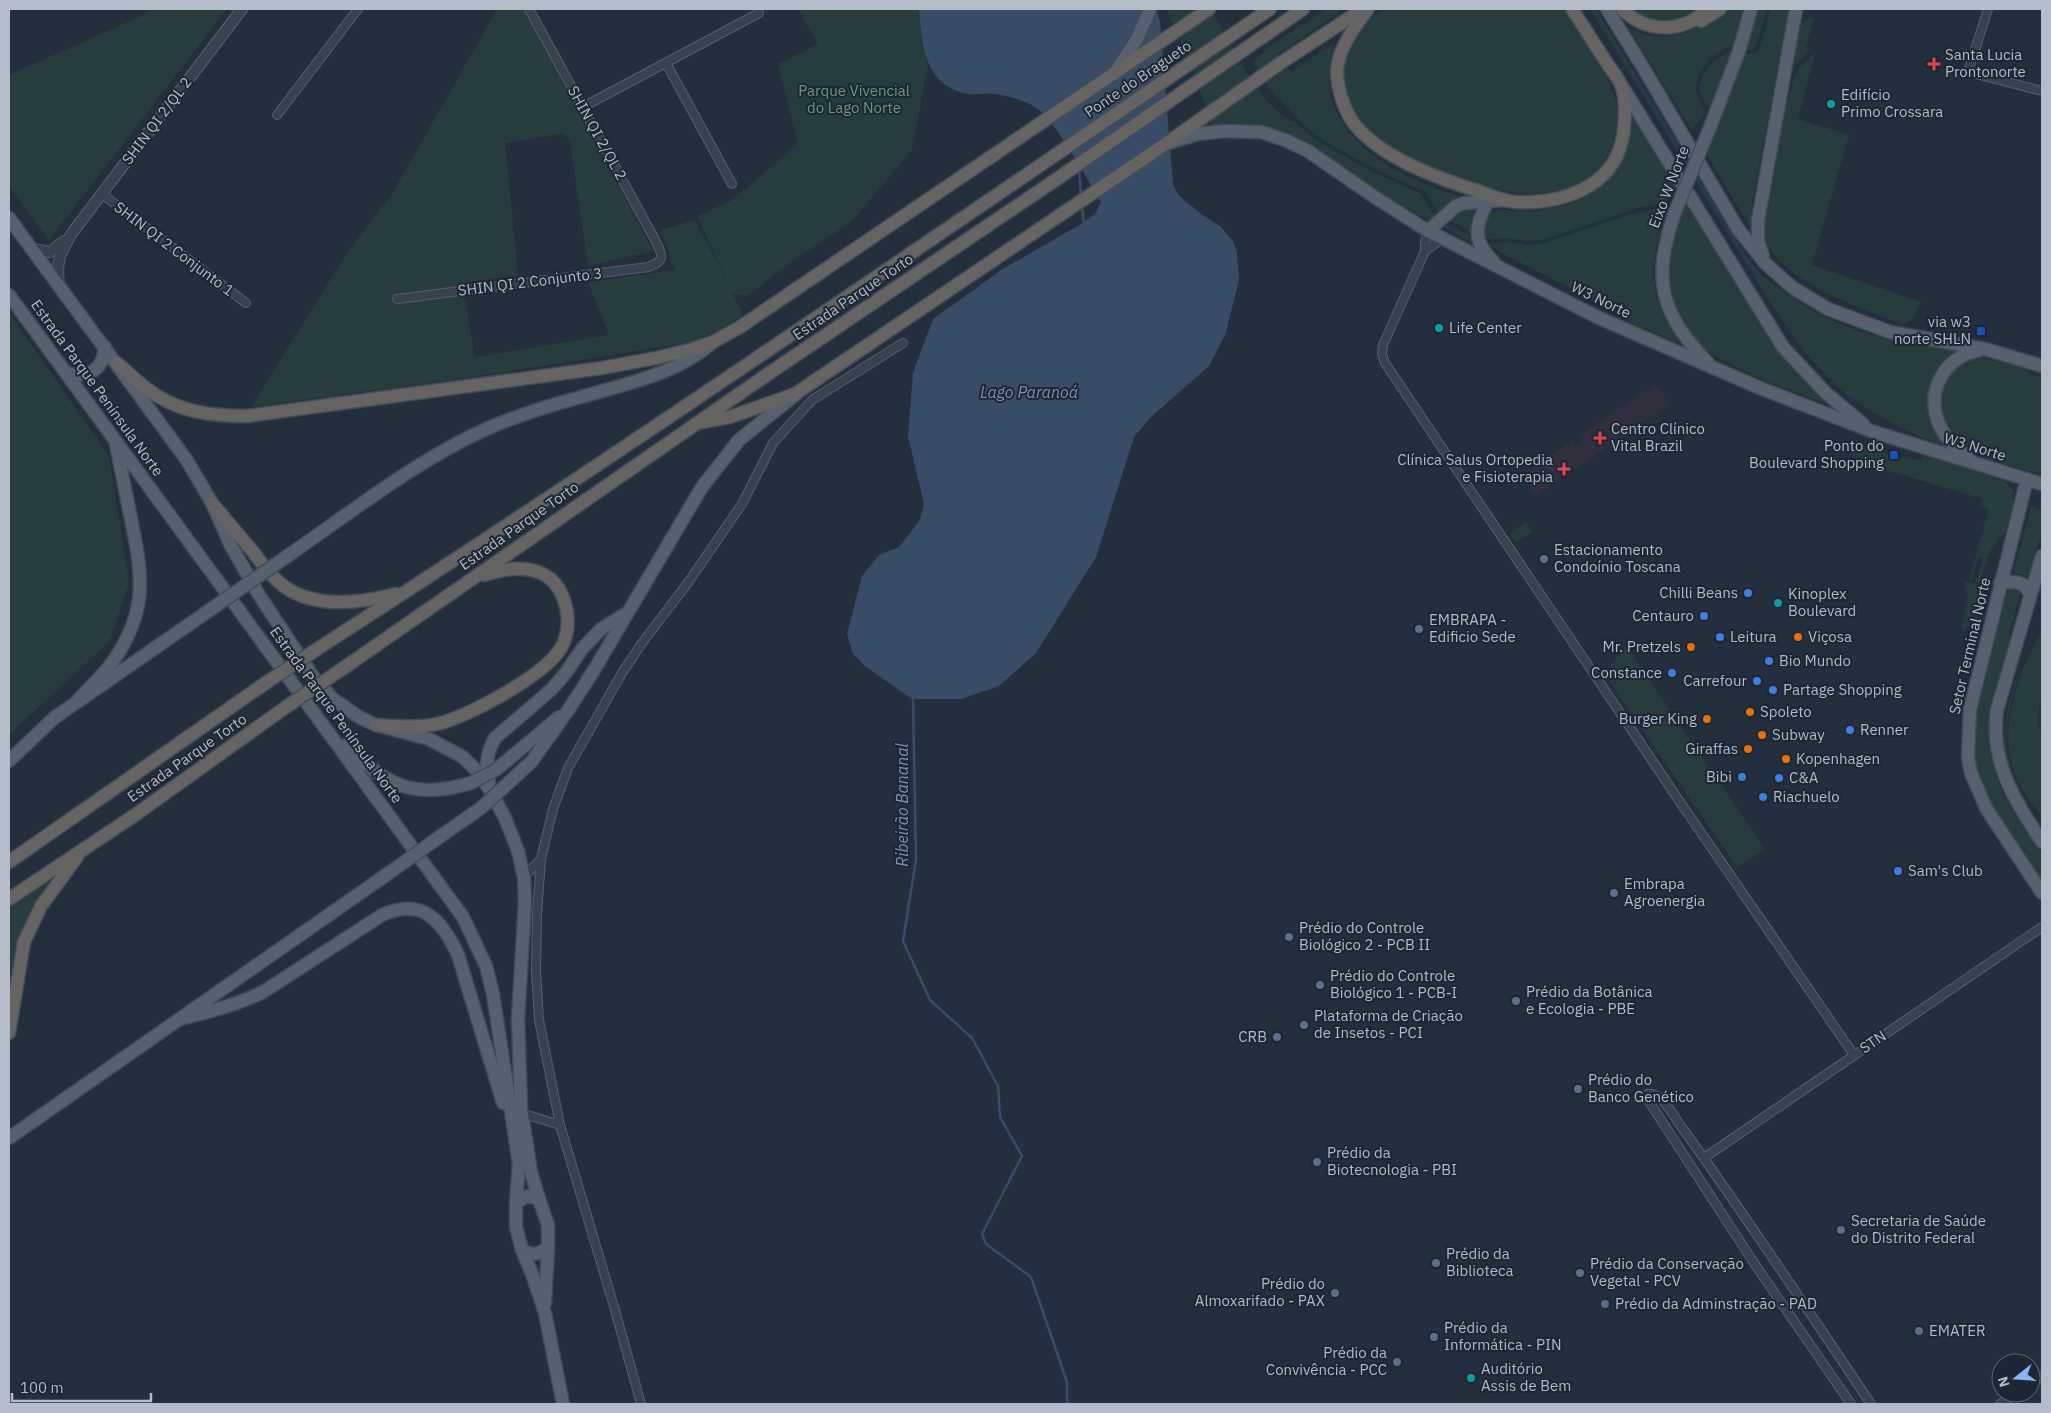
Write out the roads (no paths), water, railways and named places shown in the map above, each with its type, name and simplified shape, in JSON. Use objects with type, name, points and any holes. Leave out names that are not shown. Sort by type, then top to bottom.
[{"type":"highway","points":[[117,363],[145,388],[172,404],[202,414],[247,416],[610,366],[656,358],[713,342],[740,327],[1209,9]]},
{"type":"highway","name":"Ponte do Bragueto","points":[[1039,166],[1270,9]]},
{"type":"highway","name":"Estrada Parque Torto","points":[[9,899],[82,851],[286,707],[698,422],[1264,38],[1303,9]]},
{"type":"highway","points":[[698,422],[730,417],[796,394],[1164,145],[1282,62],[1363,9]]},
{"type":"highway","points":[[1368,9],[1346,42],[1338,63],[1338,84],[1351,119],[1365,136],[1375,144],[1407,162],[1444,180],[1505,200],[1517,202],[1541,201],[1567,196],[1593,185],[1606,173],[1618,154],[1625,129],[1622,86],[1572,9]]},
{"type":"highway","points":[[1622,9],[1641,22],[1656,28],[1701,21],[1720,9]]},
{"type":"highway","points":[[1685,24],[1707,9]]},
{"type":"highway","name":"Estrada Parque Torto","points":[[9,862],[267,682],[766,353],[1039,166]]},
{"type":"highway","points":[[212,503],[272,576],[285,587],[300,594],[334,602],[380,598],[408,590]]},
{"type":"highway","points":[[376,725],[420,726],[455,719],[530,677],[552,659],[562,647],[567,632],[568,616],[564,600],[556,586],[546,576],[534,570],[508,568],[472,578]]},
{"type":"highway","points":[[9,1033],[24,942],[41,906],[82,851]]},
{"type":"main road","points":[[1114,74],[1137,39],[1150,9]]},
{"type":"main road","points":[[1606,9],[1679,127],[1738,229],[1765,264],[1793,288],[1828,309],[1890,332],[1985,349],[2042,366]]},
{"type":"main road","name":"Eixo W Norte","points":[[1713,368],[1687,340],[1667,303],[1662,281],[1662,256],[1675,212],[1711,125],[1739,50],[1751,9]]},
{"type":"main road","points":[[1765,264],[1758,241],[1758,220],[1796,9]]},
{"type":"main road","points":[[1622,86],[1783,347],[1826,393],[1873,432]]},
{"type":"main road","name":"W3 Norte","points":[[1164,145],[1198,134],[1224,131],[1262,132],[1285,140],[1308,151],[1376,198],[1428,230],[1597,317],[1713,368],[1873,432],[2042,484]]},
{"type":"main road","points":[[1428,230],[1456,206],[1466,203],[1487,203],[1505,200]]},
{"type":"main road","points":[[1487,203],[1477,226],[1478,240],[1482,249],[1498,265]]},
{"type":"main road","name":"Estrada Parque Península Norte","points":[[9,218],[186,459],[212,503],[230,544],[260,596],[314,678],[345,709],[376,725],[429,739],[446,747],[468,762],[478,772],[505,818],[518,851],[524,877],[525,901],[518,1019],[522,1113],[531,1172],[548,1225],[548,1247]]},
{"type":"main road","name":"Estrada Parque Península Norte","points":[[9,295],[463,917],[476,941],[486,966],[493,994],[514,1130],[519,1164],[516,1227],[522,1250]]},
{"type":"main road","points":[[9,761],[36,733],[78,700],[405,476],[457,444],[519,416],[643,380],[697,355],[713,342]]},
{"type":"main road","points":[[67,373],[83,375],[93,371],[103,360],[105,347]]},
{"type":"main road","points":[[1973,463],[1945,435],[1938,420],[1935,400],[1938,378],[1949,364],[1970,352],[1985,349]]},
{"type":"main road","points":[[9,1138],[481,808],[532,761],[569,709],[689,507],[719,465],[740,440],[796,394]]},
{"type":"main road","points":[[78,700],[111,664],[119,651],[128,635],[140,597],[139,558],[115,440]]},
{"type":"main road","name":"Setor Terminal Norte","points":[[2027,479],[1970,709],[1968,757],[1972,773],[1986,808],[2042,893]]},
{"type":"main road","points":[[2042,556],[1997,710],[1996,741],[1999,760],[2005,777],[2024,814],[2042,842]]},
{"type":"main road","points":[[2000,584],[2016,581],[2028,590],[2030,595]]},
{"type":"main road","points":[[491,792],[486,757],[488,749],[495,738],[552,689],[582,649],[601,629],[627,613]]},
{"type":"main road","points":[[315,713],[367,766],[383,778],[397,785],[435,790],[457,788],[497,769],[569,709]]},
{"type":"main road","points":[[180,1019],[243,1002],[263,992],[382,915],[399,909],[410,908],[418,910],[428,914],[445,930],[458,955],[506,1114],[514,1130]]},
{"type":"main road","points":[[9,1131],[30,1124]]},
{"type":"main road","points":[[516,1203],[527,1196],[539,1199]]},
{"type":"main road","points":[[522,1250],[531,1255],[548,1247]]},
{"type":"main road","points":[[545,1312],[548,1247]]},
{"type":"main road","points":[[522,1250],[545,1312],[564,1404]]},
{"type":"street","name":"SHIN QI 2/QL 2","points":[[59,285],[58,260],[72,233],[242,9]]},
{"type":"street","points":[[277,115],[358,9]]},
{"type":"street","points":[[1988,9],[1968,72],[2042,91]]},
{"type":"street","name":"SHIN QI 2/QL 2","points":[[532,10],[657,242],[662,253],[661,259]]},
{"type":"street","points":[[583,107],[759,13]]},
{"type":"street","points":[[666,63],[732,184]]},
{"type":"street","name":"SHIN QI 2 Conjunto 1","points":[[102,194],[246,303]]},
{"type":"street","points":[[1428,230],[1425,251],[1383,345],[1382,354],[1385,363],[1682,805],[1854,1055]]},
{"type":"street","name":"SHIN QI 2/QL 2","points":[[32,249],[50,252],[72,233]]},
{"type":"street","points":[[1425,251],[1443,238]]},
{"type":"street","name":"SHIN QI 2 Conjunto 3","points":[[398,299],[648,266],[658,263],[661,259]]},
{"type":"street","points":[[641,1404],[560,1125],[539,1020],[536,970],[537,916],[541,859],[553,809],[568,768],[598,712],[642,643],[687,584],[742,504],[773,443],[812,400],[904,343]]},
{"type":"street","points":[[524,877],[541,859]]},
{"type":"street","name":"STN","points":[[1704,1158],[2042,927]]},
{"type":"street","points":[[1851,1404],[1756,1266],[1648,1100],[1647,1094],[1653,1094],[1663,1102],[1704,1158],[1871,1404]]},
{"type":"street","points":[[522,1113],[560,1125]]},
{"type":"water","name":"Lago Paranoá","points":[[919,9],[1156,9],[1160,22],[1173,184],[1178,195],[1201,214],[1221,227],[1233,241],[1237,253],[1239,280],[1225,335],[1209,366],[1151,417],[1134,437],[1096,557],[1036,653],[999,686],[961,699],[912,699],[866,667],[853,654],[847,634],[862,576],[879,555],[899,547],[920,520],[924,504],[908,436],[913,373],[933,319],[1003,269],[1081,224],[1095,214],[1101,202],[1059,134],[1039,110],[1030,104],[1001,95],[963,93],[950,88],[940,80],[932,71],[927,60],[921,35]]},
{"type":"waterway","points":[[1079,169],[1081,196]]},
{"type":"waterway","points":[[1082,206],[1084,223]]},
{"type":"waterway","name":"Ribeirão Bananal","points":[[913,697],[916,860],[903,941],[930,1000],[972,1038],[998,1086],[1000,1117],[1022,1156],[982,1234],[986,1244],[1031,1277],[1067,1382],[1067,1404]]},
{"type":"place","name":"Santa Lucia Prontonorte","points":[[1934,64]]},
{"type":"place","name":"Edifício Primo Crossara","points":[[1831,104]]},
{"type":"place","name":"Life Center","points":[[1439,328]]},
{"type":"place","name":"via w3 norte SHLN","points":[[1981,331]]},
{"type":"place","name":"Centro Clínico Vital Brazil","points":[[1600,438]]},
{"type":"place","name":"Ponto do Boulevard Shopping","points":[[1894,455]]},
{"type":"place","name":"Clínica Salus Ortopedia e Fisioterapia","points":[[1564,469]]},
{"type":"place","name":"Estacionamento Condoínio Toscana","points":[[1544,559]]},
{"type":"place","name":"Chilli Beans","points":[[1748,593]]},
{"type":"place","name":"Kinoplex Boulevard","points":[[1778,603]]},
{"type":"place","name":"Centauro","points":[[1704,616]]},
{"type":"place","name":"EMBRAPA - Edificio Sede","points":[[1419,629]]},
{"type":"place","name":"Leitura","points":[[1720,637]]},
{"type":"place","name":"Viçosa","points":[[1798,637]]},
{"type":"place","name":"Mr. Pretzels","points":[[1691,647]]},
{"type":"place","name":"Bio Mundo","points":[[1769,661]]},
{"type":"place","name":"Constance","points":[[1672,673]]},
{"type":"place","name":"Carrefour","points":[[1757,681]]},
{"type":"place","name":"Partage Shopping","points":[[1773,690]]},
{"type":"place","name":"Spoleto","points":[[1750,712]]},
{"type":"place","name":"Burger King","points":[[1707,719]]},
{"type":"place","name":"Renner","points":[[1850,730]]},
{"type":"place","name":"Subway","points":[[1762,735]]},
{"type":"place","name":"Giraffas","points":[[1748,749]]},
{"type":"place","name":"Kopenhagen","points":[[1786,759]]},
{"type":"place","name":"Bibi","points":[[1742,777]]},
{"type":"place","name":"C&A","points":[[1779,778]]},
{"type":"place","name":"Riachuelo","points":[[1763,797]]},
{"type":"place","name":"Sam's Club","points":[[1898,871]]},
{"type":"place","name":"Embrapa Agroenergia","points":[[1614,893]]},
{"type":"place","name":"Prédio do Controle Biológico 2 - PCB II","points":[[1289,937]]},
{"type":"place","name":"Prédio do Controle Biológico 1 - PCB-I","points":[[1320,985]]},
{"type":"place","name":"Prédio da Botânica e Ecologia - PBE","points":[[1516,1001]]},
{"type":"place","name":"Plataforma de Criação de Insetos - PCI","points":[[1304,1025]]},
{"type":"place","name":"CRB","points":[[1277,1037]]},
{"type":"place","name":"Prédio do Banco Genético","points":[[1578,1089]]},
{"type":"place","name":"Prédio da Biotecnologia - PBI","points":[[1317,1162]]},
{"type":"place","name":"Secretaria de Saúde do Distrito Federal","points":[[1841,1230]]},
{"type":"place","name":"Prédio da Biblioteca","points":[[1436,1263]]},
{"type":"place","name":"Prédio da Conservação Vegetal - PCV","points":[[1580,1273]]},
{"type":"place","name":"Prédio do Almoxarifado - PAX","points":[[1335,1293]]},
{"type":"place","name":"Prédio da Adminstração - PAD","points":[[1605,1304]]},
{"type":"place","name":"EMATER","points":[[1919,1331]]},
{"type":"place","name":"Prédio da Informática - PIN","points":[[1434,1337]]},
{"type":"place","name":"Prédio da Convivência - PCC","points":[[1397,1362]]},
{"type":"place","name":"Auditório Assis de Bem","points":[[1471,1378]]},
{"type":"park label","name":"Parque Vivencial do Lago Norte","points":[[854,100]]}]
